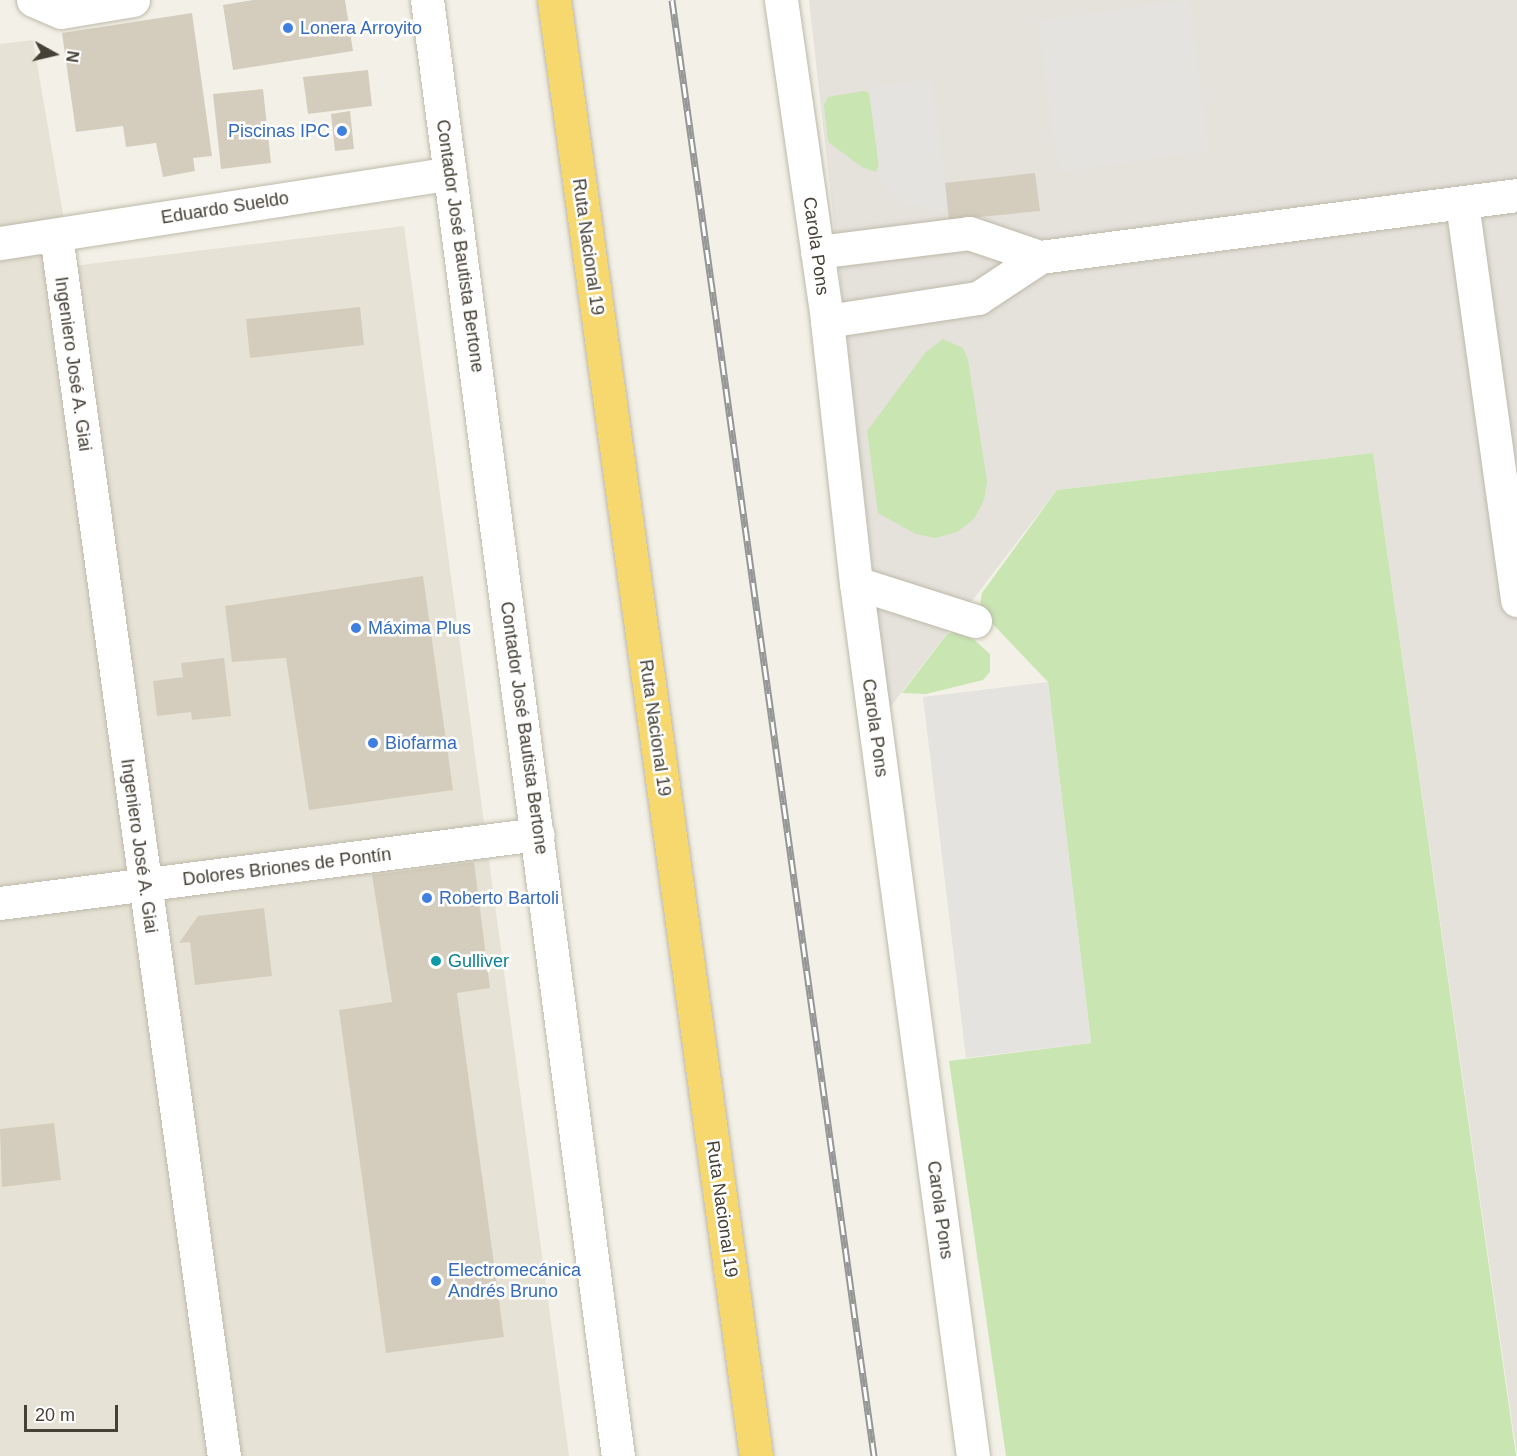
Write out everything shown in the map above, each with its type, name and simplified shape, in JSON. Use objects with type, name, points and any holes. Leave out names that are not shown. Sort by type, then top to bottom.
[{"type":"highway","name":"Ruta Nacional 19","points":[[554,0],[756,1456]]},
{"type":"street","points":[[33,0],[61,12],[133,0]]},
{"type":"street","name":"Contador José Bautista Bertone","points":[[427,0],[618,1456]]},
{"type":"street","name":"Carola Pons","points":[[781,0],[827,321],[856,583],[973,1456]]},
{"type":"street","name":"Eduardo Sueldo","points":[[0,243],[450,172]]},
{"type":"street","points":[[817,252],[969,233],[1040,257],[1517,195]]},
{"type":"street","points":[[1462,203],[1517,600]]},
{"type":"street","name":"Ingeniero José A. Giai","points":[[56,235],[224,1456]]},
{"type":"street","points":[[827,321],[978,298],[1040,257]]},
{"type":"street","points":[[856,583],[975,621]]},
{"type":"street","name":"Dolores Briones de Pontín","points":[[0,903],[538,834]]},
{"type":"shaded area","points":[[809,0],[1517,0],[1517,1456],[1373,453],[1057,490],[888,710]]},
{"type":"shaded area","points":[[1189,0],[1208,150],[1059,172],[1038,21]]},
{"type":"shaded area","points":[[33,40],[72,266],[404,226],[569,1456],[0,1456],[0,44]]},
{"type":"shaded area","points":[[931,80],[949,212],[907,204],[881,184],[869,87]]},
{"type":"shaded area","points":[[1048,682],[1091,1043],[966,1058],[923,697]]},
{"type":"green space","points":[[864,91],[869,93],[879,164],[876,172],[862,167],[828,142],[824,105],[828,97]]},
{"type":"green space","points":[[943,339],[963,348],[968,360],[987,481],[984,500],[974,519],[957,532],[935,538],[916,534],[878,513],[867,431],[926,352]]},
{"type":"green space","points":[[1373,453],[1516,1456],[1006,1456],[949,1061],[1091,1043],[1048,682],[986,617],[980,605],[982,593],[1057,490]]},
{"type":"green space","points":[[954,632],[973,639],[990,654],[990,672],[983,680],[926,694],[902,693],[947,634]]},
{"type":"building","name":"Lonera Arroyito","points":[[253,0],[345,0],[353,51],[233,70],[223,5]]},
{"type":"building","points":[[192,13],[212,156],[193,158],[195,171],[163,177],[156,143],[126,147],[123,126],[76,132],[62,33]]},
{"type":"building","points":[[368,70],[372,106],[308,114],[303,77]]},
{"type":"building","points":[[263,89],[271,163],[221,169],[213,94]]},
{"type":"building","name":"Piscinas IPC","points":[[350,111],[354,149],[335,151],[331,114]]},
{"type":"building","points":[[1035,173],[1040,211],[949,220],[945,183]]},
{"type":"building","points":[[360,307],[364,345],[250,358],[246,319]]},
{"type":"building","points":[[423,576],[453,790],[309,810],[286,658],[232,662],[225,606]]},
{"type":"building","points":[[224,658],[231,716],[192,720],[191,712],[157,716],[153,681],[183,677],[181,663]]},
{"type":"building","points":[[474,862],[490,988],[457,993],[504,1337],[386,1353],[339,1010],[392,1002],[372,875]]},
{"type":"building","points":[[264,908],[272,976],[195,985],[190,942],[179,943],[198,916]]},
{"type":"building","points":[[54,1123],[61,1180],[2,1187],[0,1129]]},
{"type":"railway","points":[[672,0],[874,1456]]},
{"type":"place","name":"Lonera Arroyito","points":[[288,28]]},
{"type":"place","name":"Piscinas IPC","points":[[342,131]]},
{"type":"place","name":"Máxima Plus","points":[[356,628]]},
{"type":"place","name":"Biofarma","points":[[373,743]]},
{"type":"place","name":"Roberto Bartoli","points":[[427,898]]},
{"type":"place","name":"Gulliver","points":[[436,961]]},
{"type":"place","name":"Electromecánica Andrés Bruno","points":[[436,1281]]}]
